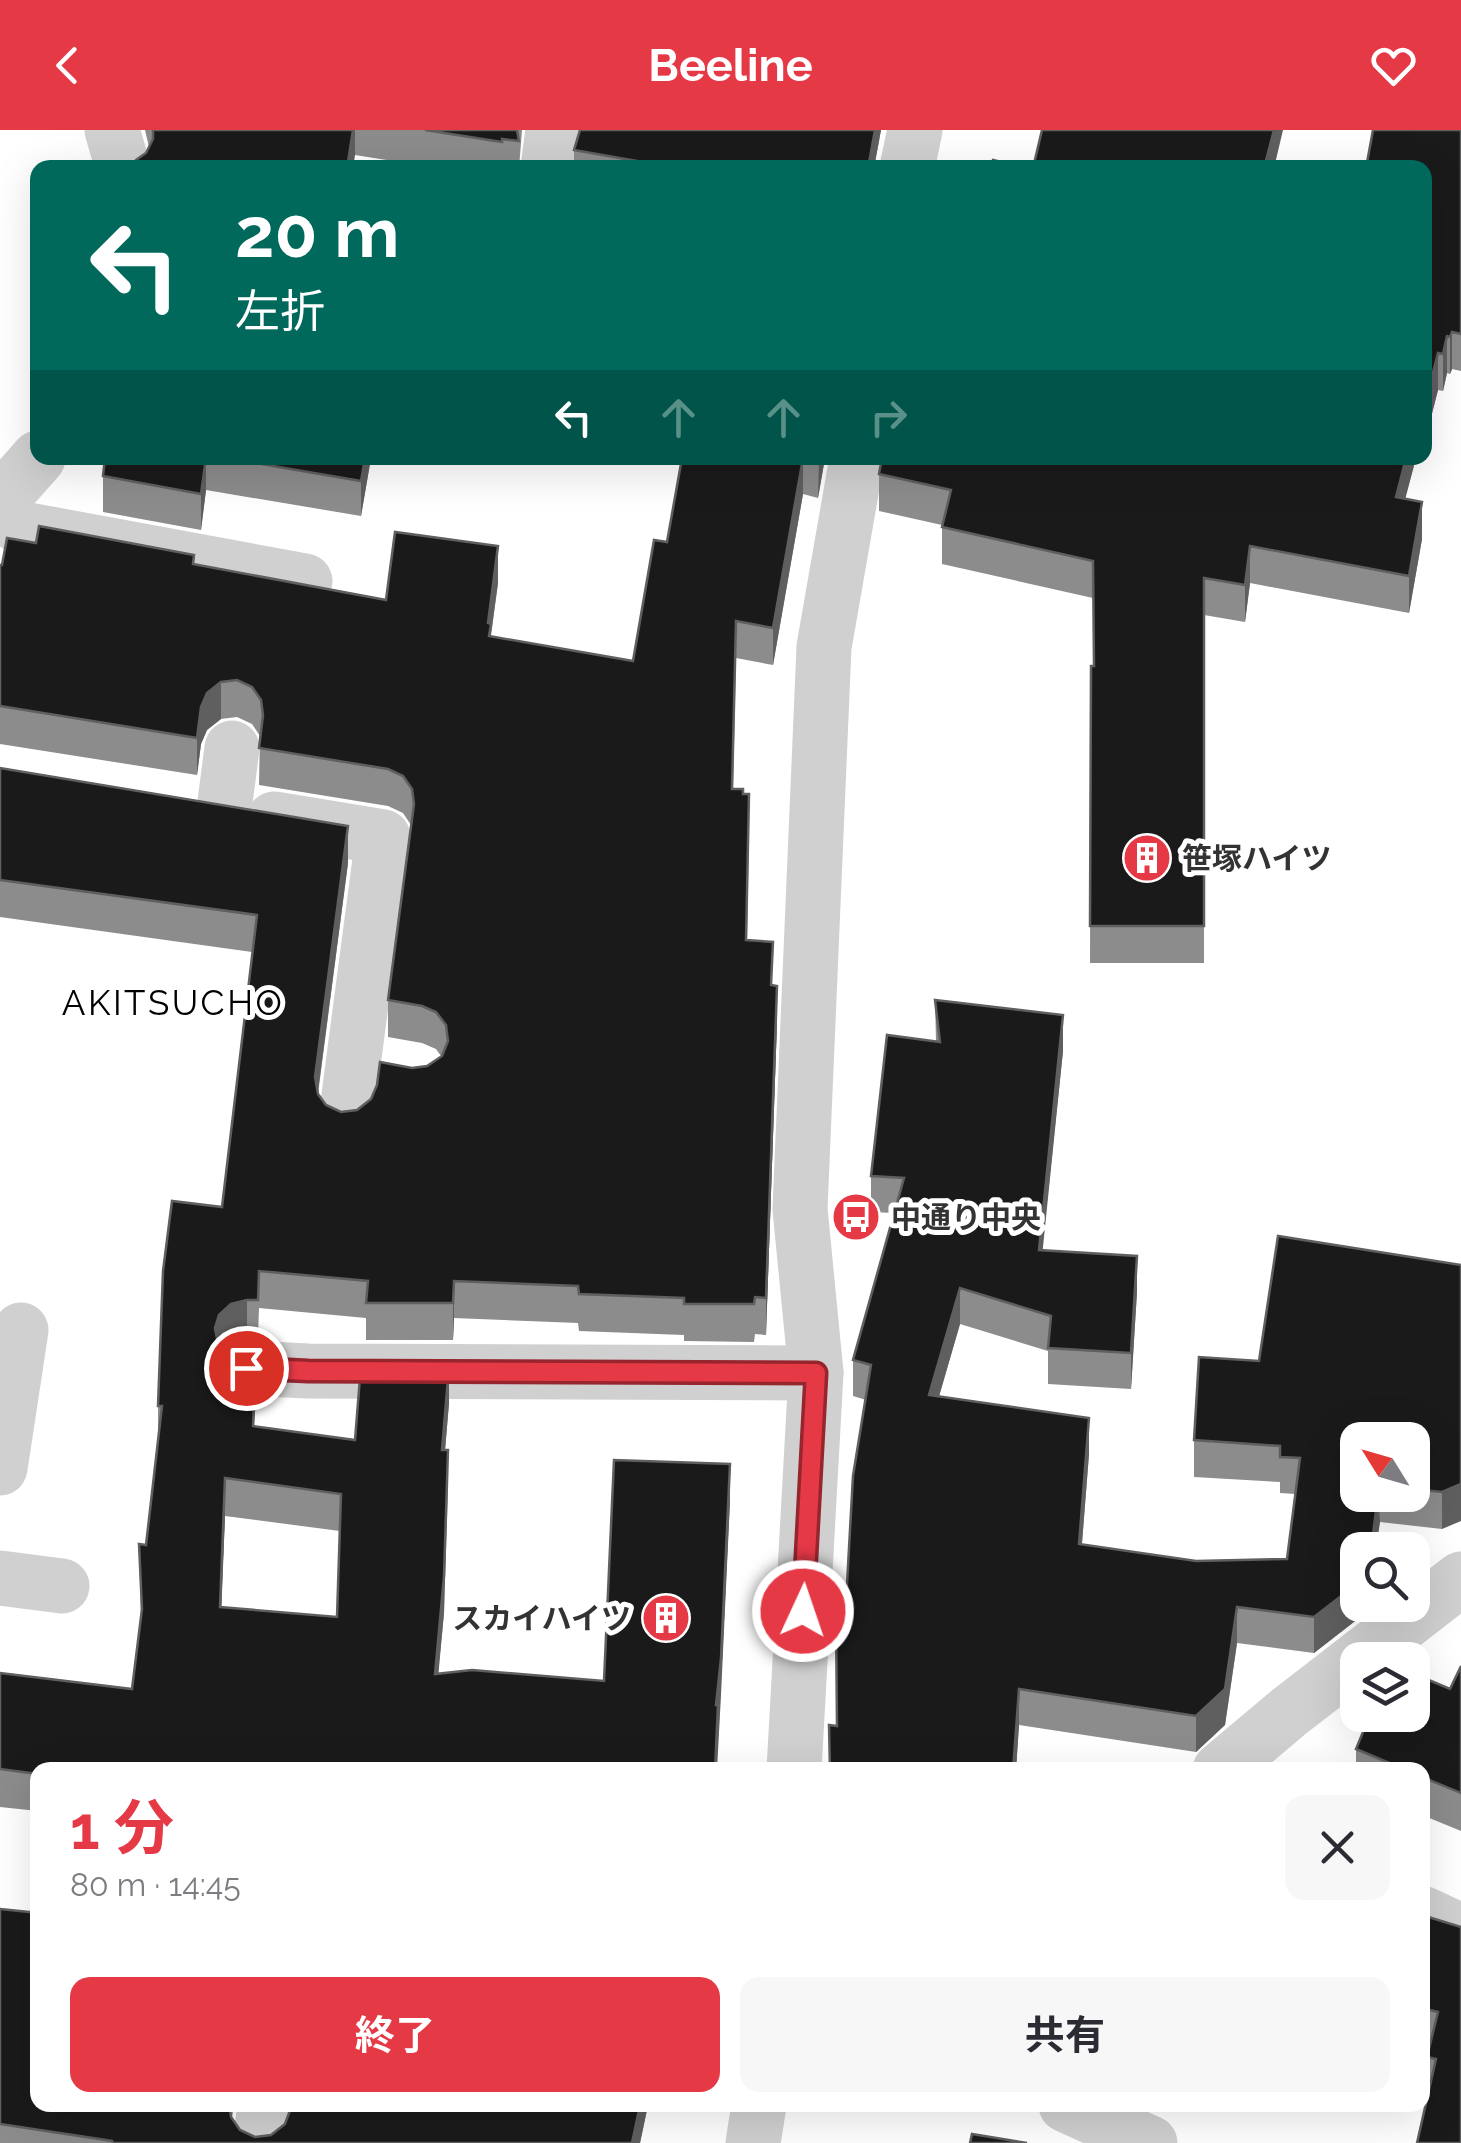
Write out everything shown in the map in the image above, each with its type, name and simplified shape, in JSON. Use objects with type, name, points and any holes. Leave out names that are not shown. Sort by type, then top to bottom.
[{"type":"street","points":[[112,130],[121,160]]},
{"type":"street","points":[[549,160],[553,130]]},
{"type":"street","points":[[909,160],[915,130]]},
{"type":"street","points":[[0,501],[32,465]]},
{"type":"street","points":[[794,1762],[816,1373],[800,1209],[824,647],[857,465]]},
{"type":"street","points":[[0,512],[23,529],[305,581]]},
{"type":"street","points":[[224,810],[232,748]]},
{"type":"street","points":[[168,801],[384,836],[377,1067],[346,1118]]},
{"type":"street","points":[[0,1468],[21,1330]]},
{"type":"street","points":[[246,1368],[816,1373]]},
{"type":"street","points":[[0,1578],[62,1586]]},
{"type":"street","points":[[1230,1762],[1461,1579]]},
{"type":"street","points":[[1430,1917],[1461,1931]]},
{"type":"street","points":[[260,2143],[264,2112]]},
{"type":"street","points":[[754,2143],[758,2112]]},
{"type":"street","points":[[1081,2112],[1150,2143]]},
{"type":"building","points":[[153,130],[353,130],[348,160],[136,160],[146,153]]},
{"type":"building","points":[[425,130],[517,130],[519,141],[502,142]]},
{"type":"building","points":[[580,130],[875,130],[869,160],[631,160],[574,150]]},
{"type":"building","points":[[1042,130],[1274,130],[1266,160],[1035,160]]},
{"type":"building","points":[[1373,130],[1461,130],[1461,334],[1452,332],[1447,336],[1432,376],[1432,160],[1367,160]]},
{"type":"building","points":[[104,465],[205,465],[201,494],[103,476]]},
{"type":"building","points":[[267,465],[364,465],[361,481]]},
{"type":"building","points":[[681,465],[802,465],[773,628],[736,621],[732,789],[743,789],[743,794],[749,794],[746,940],[773,942],[771,985],[777,986],[766,1298],[755,1297],[754,1304],[684,1304],[684,1298],[579,1294],[578,1286],[454,1281],[453,1303],[366,1303],[368,1281],[259,1271],[258,1300],[231,1304],[219,1315],[215,1328],[218,1344],[228,1356],[256,1363],[253,1426],[355,1440],[361,1365],[449,1366],[442,1450],[448,1450],[444,1576],[435,1674],[472,1670],[604,1681],[614,1460],[730,1464],[715,1762],[30,1762],[30,1773],[0,1769],[0,1673],[132,1689],[142,1609],[139,1544],[146,1545],[162,1406],[158,1406],[163,1271],[172,1201],[222,1207],[257,915],[0,880],[0,768],[348,826],[315,1077],[318,1094],[326,1105],[341,1112],[357,1110],[371,1099],[380,1062],[412,1068],[427,1066],[442,1056],[448,1041],[446,1025],[436,1012],[388,1000],[414,804],[412,789],[403,776],[388,769],[259,748],[261,700],[252,687],[237,680],[221,682],[207,693],[197,738],[0,706],[0,565],[7,538],[36,543],[39,526],[194,555],[193,564],[386,600],[395,532],[498,546],[489,636],[633,661],[654,540],[667,542]],"holes":[[[225,1478],[341,1494],[337,1617],[220,1607]]]},
{"type":"building","points":[[881,465],[1404,465],[1396,497],[1422,502],[1409,576],[1250,546],[1245,585],[1204,578],[1204,926],[1090,926],[1093,561],[942,527],[951,490],[879,474]]},
{"type":"building","points":[[935,1000],[1063,1015],[1039,1250],[1137,1256],[1131,1353],[1048,1348],[1051,1316],[960,1288],[929,1395],[1089,1418],[1079,1544],[1196,1561],[1287,1559],[1300,1458],[1280,1457],[1280,1446],[1194,1440],[1199,1357],[1259,1361],[1278,1236],[1461,1265],[1461,1484],[1442,1492],[1430,1491],[1430,1422],[1340,1422],[1340,1512],[1376,1512],[1373,1532],[1340,1532],[1340,1597],[1314,1617],[1237,1607],[1225,1689],[1196,1716],[1019,1689],[1014,1762],[830,1762],[829,1725],[837,1726],[836,1620],[845,1620],[853,1476],[871,1365],[853,1360],[904,1178],[871,1176],[887,1035],[940,1042]]},
{"type":"building","points":[[1461,1666],[1461,1793],[1430,1780],[1430,1762],[1387,1762],[1356,1749],[1363,1732],[1430,1732],[1430,1681],[1450,1689]]},
{"type":"building","points":[[0,1909],[30,1912],[30,2112],[230,2112],[240,2130],[255,2137],[271,2135],[285,2124],[289,2112],[639,2112],[632,2143],[113,2143],[0,2124]]},
{"type":"building","points":[[1430,1917],[1461,1927],[1461,2143],[1417,2143],[1424,2112],[1430,2112],[1436,2059],[1430,2058],[1430,2045],[1438,2012],[1430,2010]]},
{"type":"building","points":[[972,2134],[1027,2143],[970,2143]]},
{"type":"place","name":"笹塚ハイツ","points":[[1147,858]]},
{"type":"place","name":"中通り中央","points":[[856,1217]]},
{"type":"place","name":"スカイハイツ","points":[[666,1618]]},
{"type":"district","name":"AKITSUCHO","points":[[173,1002]]},
{"type":"route","points":[[246,1368],[816,1373],[803,1611]]}]
